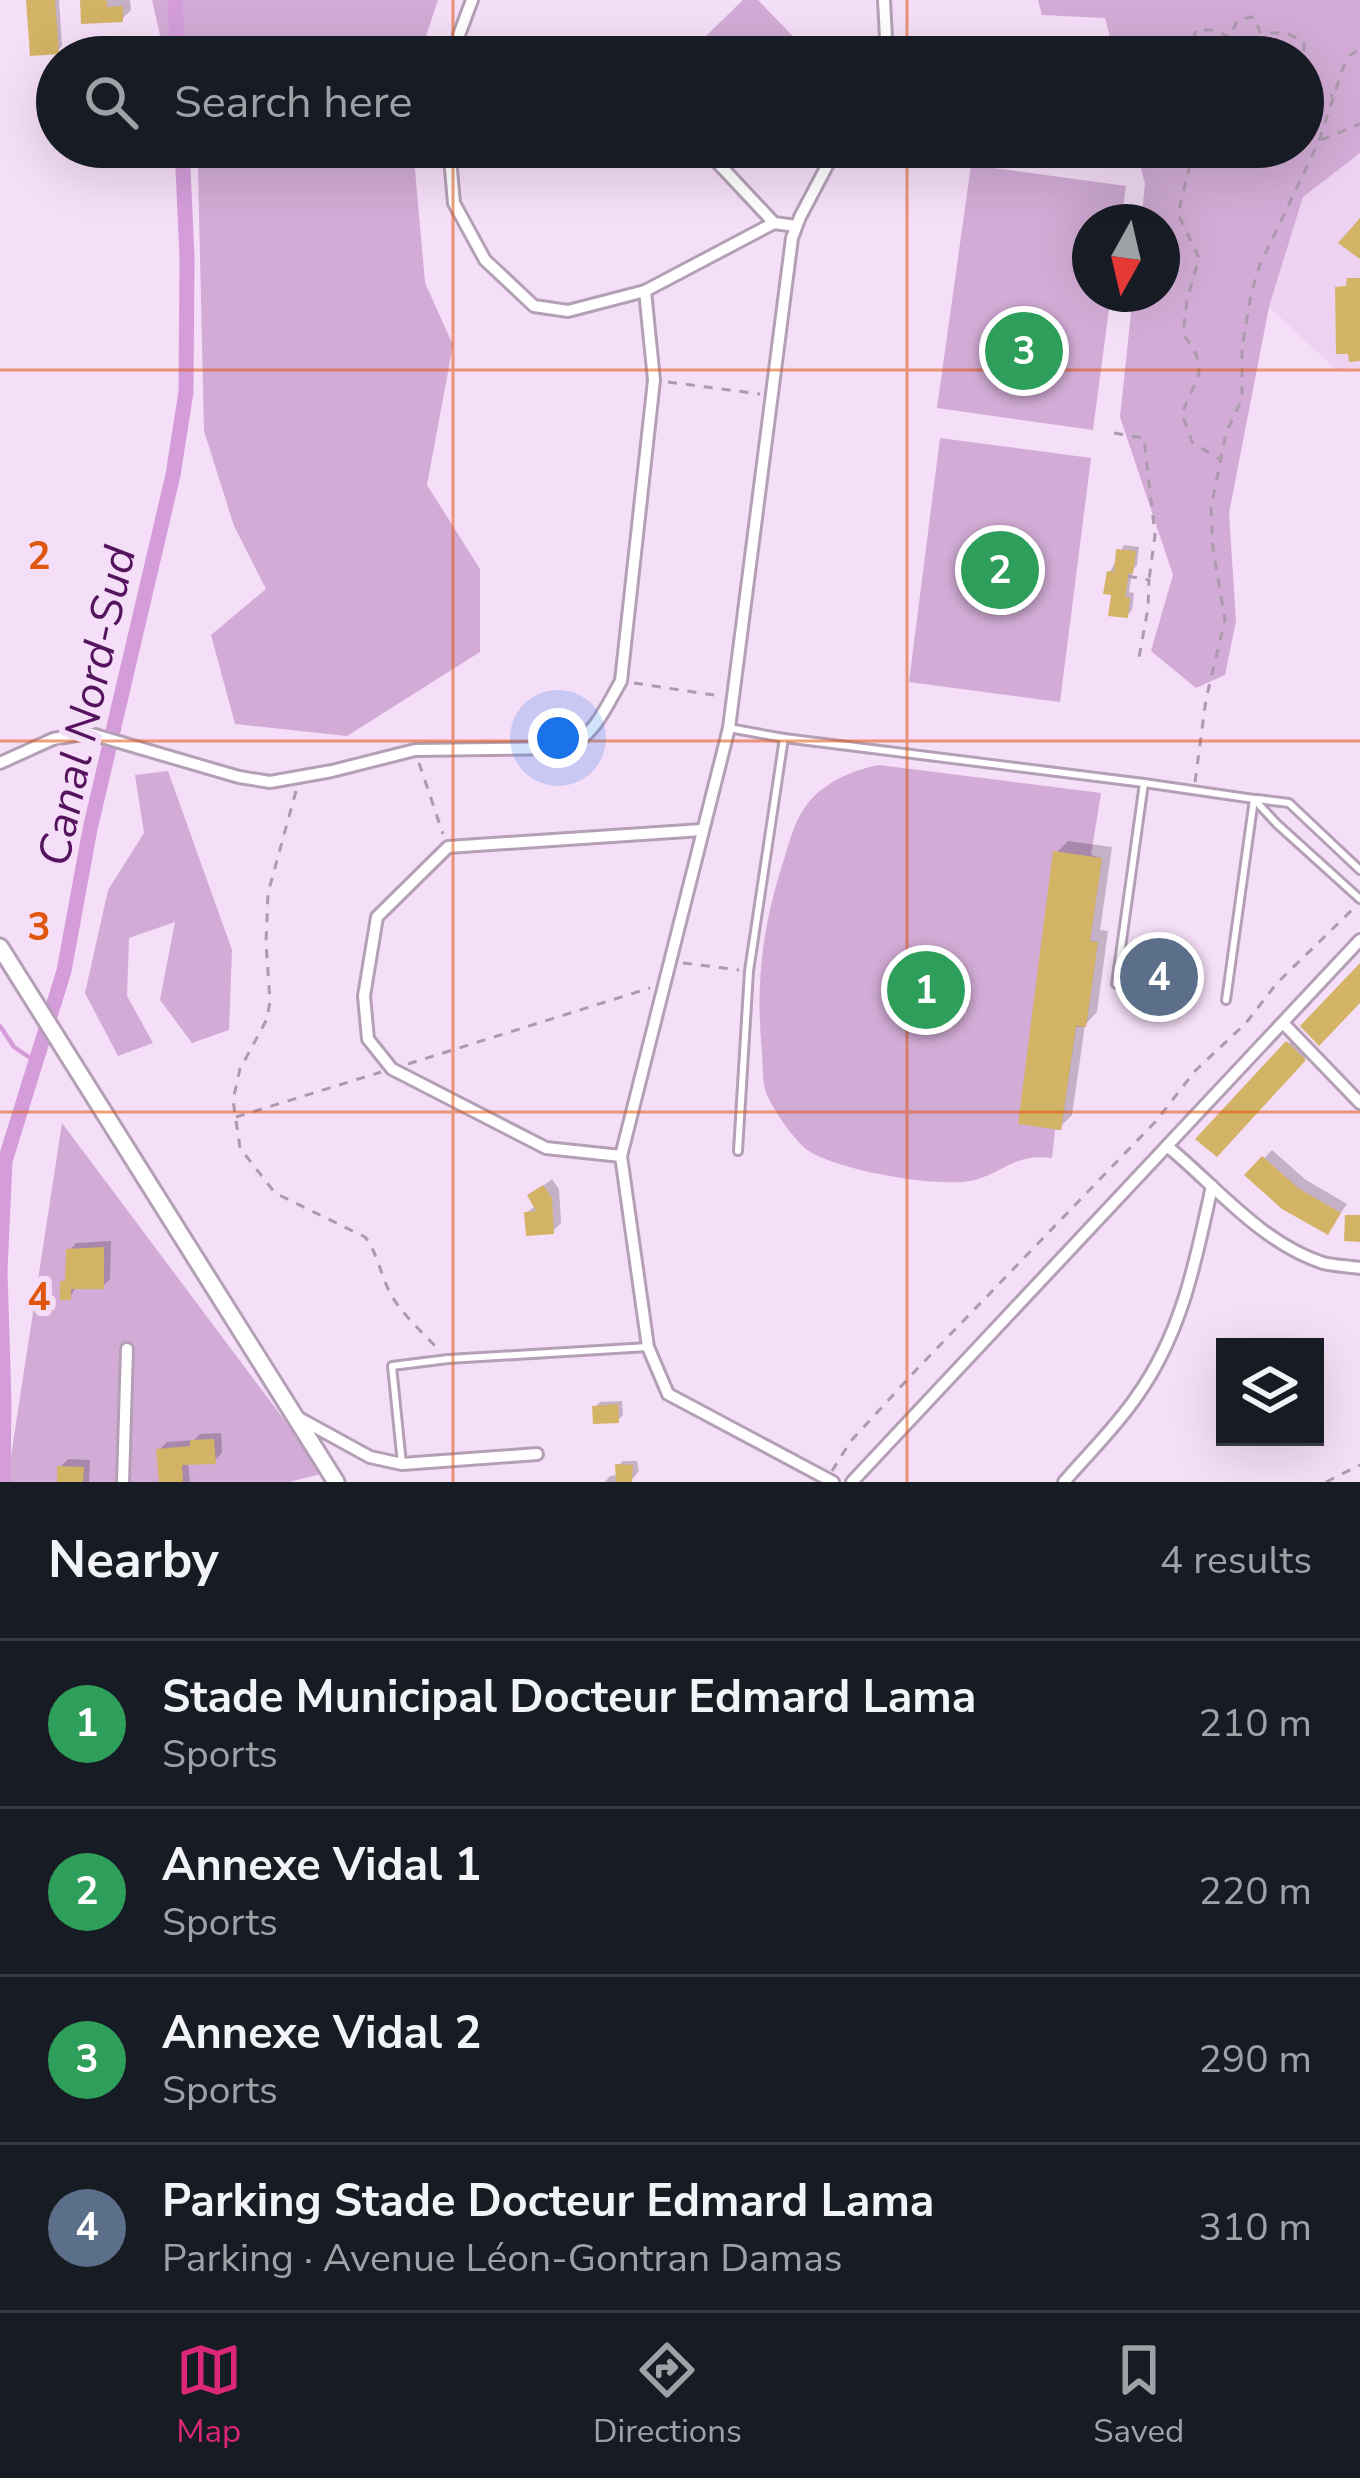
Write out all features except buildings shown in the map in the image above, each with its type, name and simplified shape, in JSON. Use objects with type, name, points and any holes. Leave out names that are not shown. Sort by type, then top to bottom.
[{"type":"street","points":[[459,36],[472,0]]},
{"type":"street","points":[[884,0],[886,36]]},
{"type":"street","points":[[451,168],[454,203],[485,260],[534,306],[568,311],[645,290],[774,223],[796,226]]},
{"type":"street","points":[[723,168],[774,223]]},
{"type":"street","points":[[826,168],[792,238],[729,728],[621,1156],[648,1347],[668,1394],[830,1480]]},
{"type":"street","points":[[0,763],[53,739],[88,733],[270,782],[415,750],[567,748],[581,741],[621,681],[654,380],[645,290]]},
{"type":"street","points":[[621,1156],[546,1148],[392,1069],[368,1040],[364,996],[377,917],[448,847],[702,830]]},
{"type":"street","points":[[852,1482],[1360,940]]},
{"type":"street","points":[[0,947],[336,1482]]},
{"type":"street","points":[[1283,1024],[1360,1103]]},
{"type":"street","points":[[1167,1146],[1284,1246],[1327,1264],[1360,1268]]},
{"type":"street","points":[[1064,1482],[1136,1398],[1160,1360],[1180,1314],[1212,1186]]},
{"type":"street","points":[[123,1482],[127,1349]]},
{"type":"street","points":[[294,1415],[370,1457],[401,1464],[537,1454]]},
{"type":"lane","points":[[729,728],[1289,803],[1360,870]]},
{"type":"lane","points":[[738,1151],[749,971],[784,738]]},
{"type":"lane","points":[[1116,984],[1144,783]]},
{"type":"lane","points":[[1254,799],[1360,901]]},
{"type":"lane","points":[[1226,1000],[1254,799]]},
{"type":"lane","points":[[401,1464],[392,1366],[648,1347]]},
{"type":"path","points":[[1230,36],[1238,19],[1254,17],[1260,32],[1293,36]]},
{"type":"path","points":[[1194,36],[1196,29],[1228,36]]},
{"type":"path","points":[[1324,127],[1343,68],[1360,49]]},
{"type":"path","points":[[1324,93],[1335,97]]},
{"type":"path","points":[[1324,138],[1360,124]]},
{"type":"path","points":[[1188,168],[1178,214],[1199,258],[1183,334],[1199,354],[1200,375],[1182,414],[1192,442],[1220,460]]},
{"type":"path","points":[[1195,790],[1206,699],[1226,620],[1211,508],[1226,433],[1242,399],[1242,348],[1258,267],[1306,168]]},
{"type":"path","points":[[654,380],[772,395]]},
{"type":"path","points":[[1114,434],[1144,438],[1155,535],[1138,663]]},
{"type":"path","points":[[1128,576],[1149,580]]},
{"type":"path","points":[[621,681],[732,698]]},
{"type":"path","points":[[415,750],[448,847]]},
{"type":"path","points":[[301,777],[268,893],[267,1019],[239,1069],[233,1100],[241,1148],[275,1193],[365,1237],[395,1302],[448,1359]]},
{"type":"path","points":[[830,1480],[850,1442],[1156,1120],[1277,983],[1360,901]]},
{"type":"path","points":[[669,962],[749,971]]},
{"type":"path","points":[[236,1117],[664,984]]},
{"type":"path","points":[[1326,1482],[1360,1466]]},
{"type":"shaded area","points":[[152,0],[438,0],[426,36],[160,36]]},
{"type":"shaded area","points":[[743,0],[758,0],[793,36],[706,36]]},
{"type":"shaded area","points":[[1038,0],[1360,0],[1360,153],[1303,197],[1269,307],[1229,513],[1236,621],[1225,675],[1196,688],[1151,651],[1173,575],[1120,417],[1131,312],[1180,312],[1180,204],[1143,204],[1141,168],[1324,168],[1324,36],[1110,36],[1105,18],[1042,15]]},
{"type":"shaded area","points":[[1360,153],[1360,368],[1337,370],[1269,307],[1303,197]]},
{"type":"shaded area","points":[[415,168],[425,283],[453,345],[427,485],[480,569],[480,652],[347,736],[235,724],[211,635],[266,589],[234,526],[204,431],[198,169]]},
{"type":"shaded area","points":[[971,168],[1126,186],[1124,204],[1072,204],[1072,312],[1109,312],[1093,430],[937,408]]},
{"type":"shaded area","points":[[940,438],[1091,458],[1060,702],[909,682]]},
{"type":"shaded area","points":[[879,765],[1101,793],[1091,855],[1102,858],[1090,940],[1098,942],[1086,1027],[1076,1027],[1061,1130],[1055,1130],[1052,1158],[1020,1160],[959,1182],[863,1170],[806,1149],[767,1096],[760,975],[772,903],[792,834],[804,809],[823,789]]},
{"type":"shaded area","points":[[168,771],[232,950],[229,1030],[192,1043],[160,1000],[175,922],[129,938],[127,996],[153,1043],[118,1056],[85,993],[108,890],[144,833],[135,775]]},
{"type":"shaded area","points":[[62,1123],[324,1473],[290,1482],[7,1482]]},
{"type":"waterway","name":"Canal Nord-Sud","points":[[175,0],[177,36]]},
{"type":"waterway","name":"Canal Nord-Sud","points":[[0,1271],[5,1161],[64,971],[90,829],[173,475],[186,392],[183,168]]},
{"type":"waterway","points":[[0,1026],[14,1047],[35,1061]]},
{"type":"waterway","name":"Canal Nord-Sud","points":[[0,1271],[3,1482]]},
{"type":"place","name":"Annexe Vidal 2","points":[[1024,351]]},
{"type":"place","name":"Annexe Vidal 1","points":[[1000,570]]},
{"type":"place","name":"Parking Stade Docteur Edmard Lama","points":[[1159,977]]},
{"type":"place","name":"Stade Municipal Docteur Edmard Lama","points":[[926,990]]}]
